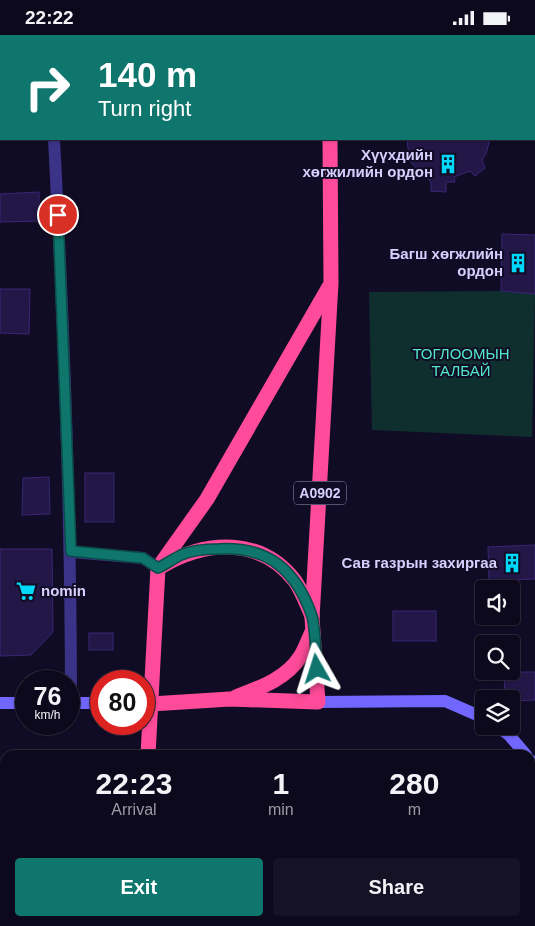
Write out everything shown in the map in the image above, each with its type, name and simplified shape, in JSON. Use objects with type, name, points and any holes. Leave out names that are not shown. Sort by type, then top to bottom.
[{"type":"highway","name":"A0902","points":[[318,702],[313,624],[331,283],[330,140]]},
{"type":"highway","points":[[150,670],[158,568],[206,499],[331,283]]},
{"type":"highway","points":[[158,568],[183,554],[202,550],[237,547],[255,550],[275,560],[296,583],[313,624],[300,658],[268,685],[230,699]]},
{"type":"highway","points":[[155,704],[230,699],[318,702]]},
{"type":"highway","points":[[148,735],[148,750]]},
{"type":"main road","points":[[318,702],[445,701],[475,714]]},
{"type":"main road","points":[[0,703],[15,703]]},
{"type":"main road","points":[[509,735],[522,750]]},
{"type":"street","points":[[54,140],[62,291],[71,551],[70,670]]},
{"type":"street","points":[[71,551],[143,558],[158,568]]},
{"type":"green space","name":"ТОГЛООМЫН ТАЛБАЙ","points":[[501,291],[535,294],[532,437],[372,430],[369,292]]},
{"type":"building","name":"Хүүхдийн хөгжилийн ордон","points":[[407,140],[490,140],[486,154],[482,160],[485,168],[475,176],[470,171],[454,177],[455,182],[446,182],[446,192],[431,191],[431,182],[409,161],[413,157],[408,149]]},
{"type":"building","points":[[39,192],[39,221],[0,222],[0,194]]},
{"type":"building","name":"Багш хөгжлийн ордон","points":[[502,234],[535,235],[535,294],[501,291]]},
{"type":"building","points":[[0,289],[30,289],[29,334],[0,333]]},
{"type":"building","points":[[85,473],[114,473],[114,522],[85,522]]},
{"type":"building","points":[[49,477],[50,514],[22,515],[23,478]]},
{"type":"building","name":"Сав газрын захиргаа","points":[[535,545],[535,579],[489,580],[488,547]]},
{"type":"building","name":"nomin","points":[[0,549],[52,549],[53,632],[31,655],[0,656]]},
{"type":"building","points":[[393,611],[436,611],[436,641],[393,641]]},
{"type":"building","points":[[89,633],[113,633],[113,650],[89,650]]},
{"type":"building","points":[[520,672],[535,672],[535,700],[520,701],[520,690],[505,690],[504,680],[520,680]]},
{"type":"place","name":"Хүүхдийн хөгжилийн ордон","points":[[448,164]]},
{"type":"place","name":"Багш хөгжлийн ордон","points":[[518,263]]},
{"type":"place","name":"Сав газрын захиргаа","points":[[512,563]]},
{"type":"place","name":"nomin","points":[[26,591]]},
{"type":"route","points":[[58,215],[71,551],[143,558],[158,568],[183,554],[202,550],[237,547],[255,550],[275,560],[296,583],[312,618],[317,669]]}]
